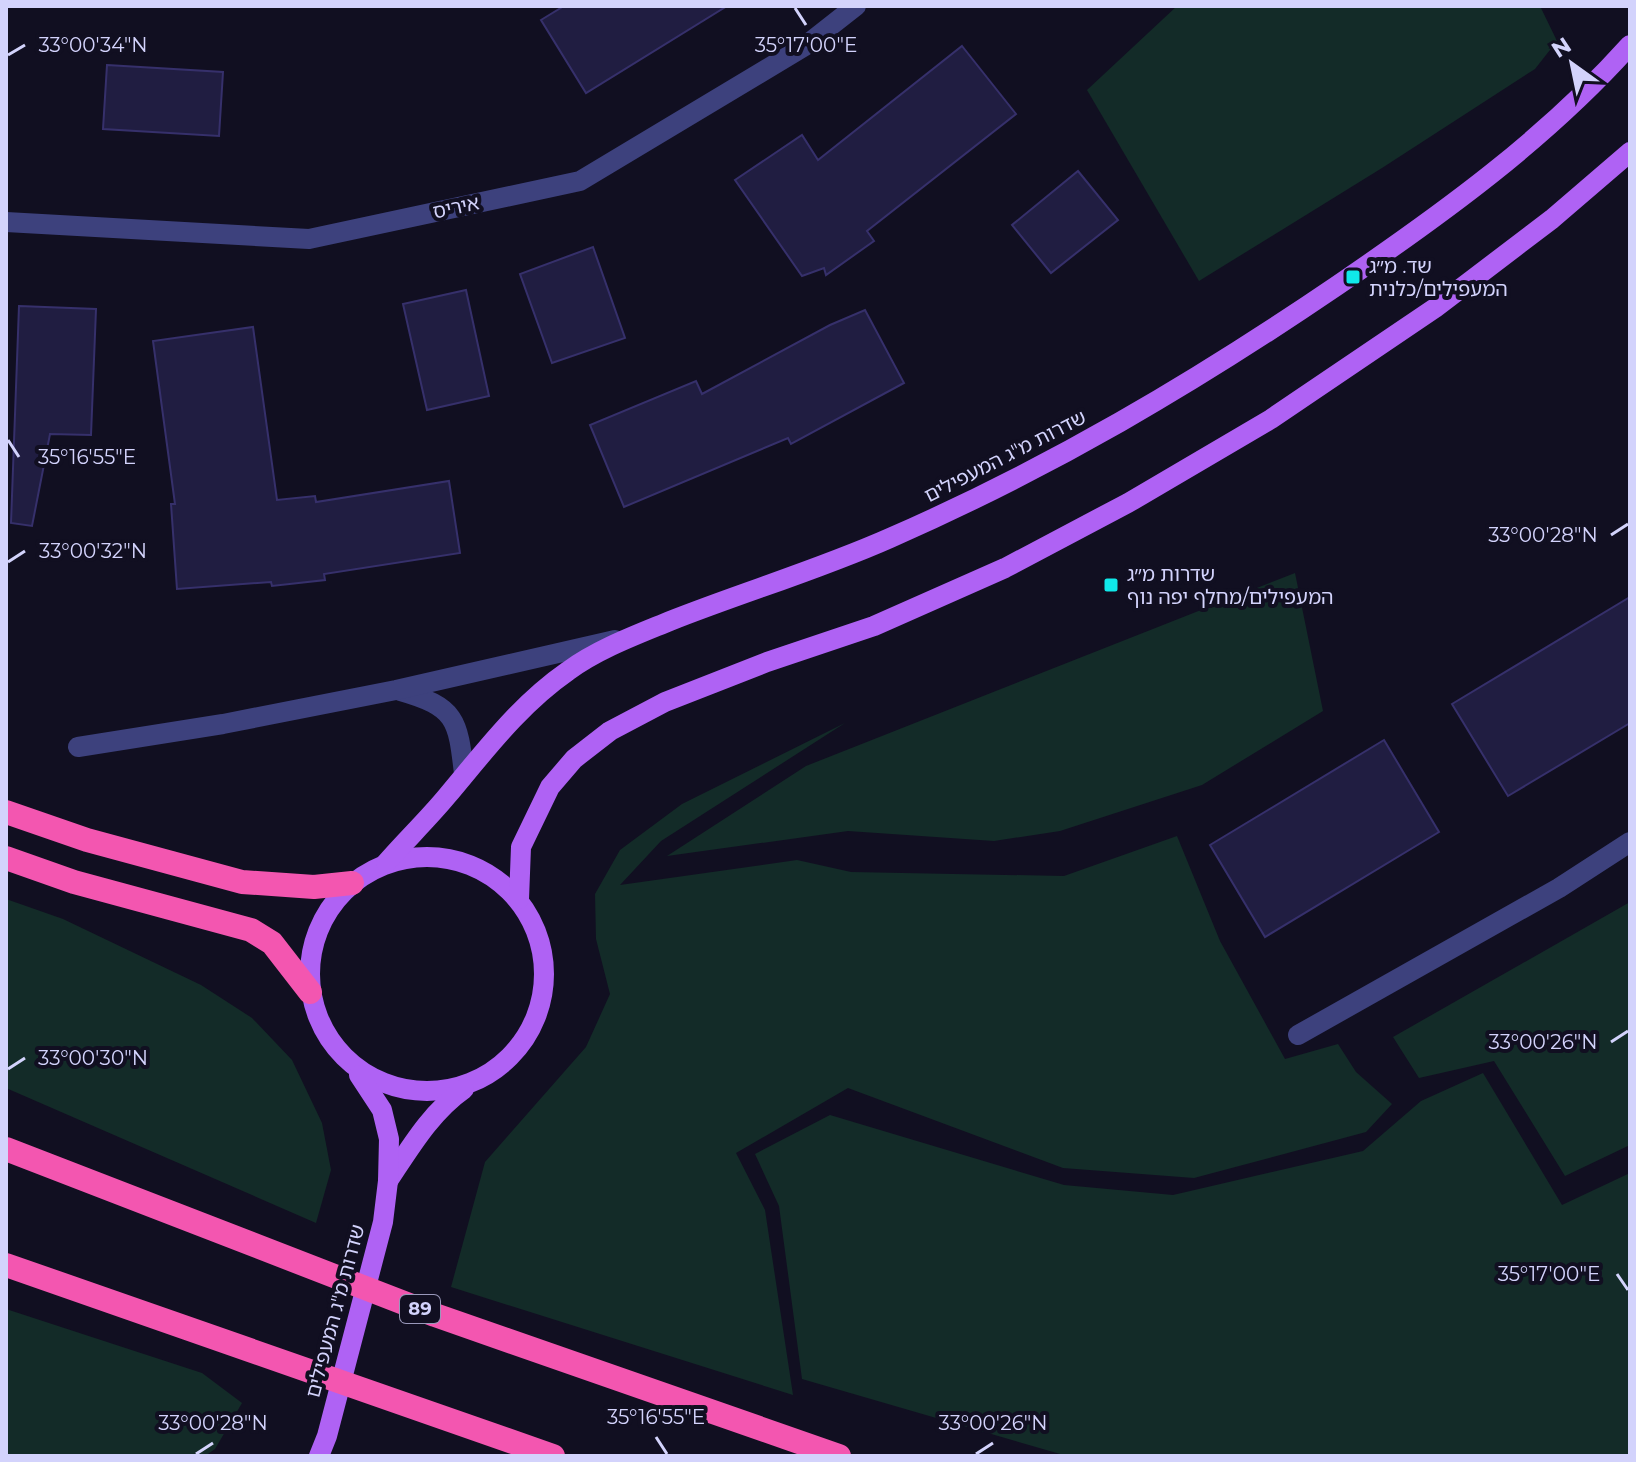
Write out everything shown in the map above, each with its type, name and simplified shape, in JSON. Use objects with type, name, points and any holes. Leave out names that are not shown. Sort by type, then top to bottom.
[{"type":"highway","points":[[6,812],[87,840],[242,882],[314,887],[352,883]]},
{"type":"highway","points":[[6,858],[74,882],[251,930],[272,943],[310,992]]},
{"type":"highway","name":"89","points":[[6,1149],[435,1315],[839,1456]]},
{"type":"highway","points":[[6,1265],[553,1456]]},
{"type":"main road","name":"שדרות מ\"ג המעפילים","points":[[386,863],[523,706],[570,669],[634,635],[847,557],[973,502],[1093,439],[1219,364],[1392,248],[1506,162],[1581,97],[1630,45]]},
{"type":"main road","points":[[519,899],[521,847],[532,819],[550,787],[574,759],[610,731],[665,702],[903,613],[1005,568],[1128,503],[1271,419],[1435,308],[1552,219],[1630,152]]},
{"type":"main road","points":[[422,856],[458,860],[492,875],[519,899],[536,930],[545,965],[542,1000],[528,1033],[506,1062],[476,1081],[444,1091],[411,1091],[380,1083],[352,1066],[332,1045],[318,1020],[310,992],[311,951],[325,914],[352,883],[386,863],[422,856]]},
{"type":"main road","name":"שדרות מ\"ג המעפילים","points":[[322,1450],[383,1222],[388,1181],[389,1139],[382,1110],[352,1066]]},
{"type":"main road","name":"שדרות מ\"ג המעפילים","points":[[388,1181],[430,1120],[449,1100],[476,1081]]},
{"type":"street","name":"איריס","points":[[6,222],[309,239],[580,181],[805,46],[856,6]]},
{"type":"street","points":[[78,747],[223,724],[396,690],[634,635]]},
{"type":"street","points":[[396,690],[444,708],[460,732],[464,774]]},
{"type":"street","points":[[1298,1035],[1559,888],[1630,842]]},
{"type":"green space","points":[[1177,6],[1540,6],[1557,41],[1535,69],[1199,281],[1087,90]]},
{"type":"green space","points":[[1295,573],[1323,711],[1202,785],[1060,831],[994,841],[848,831],[667,856],[806,766]]},
{"type":"green space","points":[[845,723],[661,841],[620,885],[797,860],[851,872],[1064,876],[1177,836],[1220,941],[1285,1059],[1338,1044],[1356,1072],[1392,1104],[1366,1132],[1194,1178],[1063,1168],[848,1088],[736,1153],[765,1210],[793,1395],[451,1287],[485,1162],[586,1047],[610,994],[596,939],[595,894],[620,850],[682,804]]},
{"type":"green space","points":[[6,899],[63,919],[201,985],[252,1018],[292,1060],[322,1123],[331,1170],[316,1223],[6,1088]]},
{"type":"green space","points":[[1630,902],[1630,1145],[1565,1176],[1494,1061],[1419,1078],[1393,1037]]},
{"type":"green space","points":[[1483,1073],[1562,1205],[1630,1173],[1630,1456],[1067,1456],[802,1379],[779,1206],[755,1154],[830,1115],[1064,1185],[1173,1195],[1363,1151],[1421,1101]]},
{"type":"green space","points":[[6,1309],[202,1373],[242,1403],[215,1449],[205,1456],[6,1456]]},
{"type":"building","points":[[564,6],[727,6],[586,93],[541,20]]},
{"type":"building","points":[[962,46],[1016,114],[867,231],[874,241],[826,275],[824,268],[802,276],[735,180],[802,135],[818,160]]},
{"type":"building","points":[[107,65],[223,72],[219,136],[103,129]]},
{"type":"building","points":[[1078,171],[1118,220],[1051,273],[1012,225]]},
{"type":"building","points":[[593,247],[625,338],[552,363],[520,274]]},
{"type":"building","points":[[466,290],[489,396],[427,410],[403,304]]},
{"type":"building","points":[[19,306],[96,309],[91,435],[50,434],[32,526],[11,523]]},
{"type":"building","points":[[865,310],[904,383],[791,444],[788,438],[624,507],[590,425],[696,381],[702,394],[830,325]]},
{"type":"building","points":[[253,327],[277,500],[315,496],[316,502],[449,481],[460,553],[324,574],[325,580],[272,586],[271,582],[177,589],[171,504],[175,504],[153,341]]},
{"type":"building","points":[[1630,597],[1630,723],[1508,796],[1452,704]]},
{"type":"building","points":[[1384,740],[1439,832],[1265,937],[1210,845]]},
{"type":"place","name":"שד. מ״ג המעפילים/כלנית","points":[[1353,277]]},
{"type":"place","name":"שדרות מ״ג המעפילים/מחלף יפה נוף","points":[[1111,585]]}]
